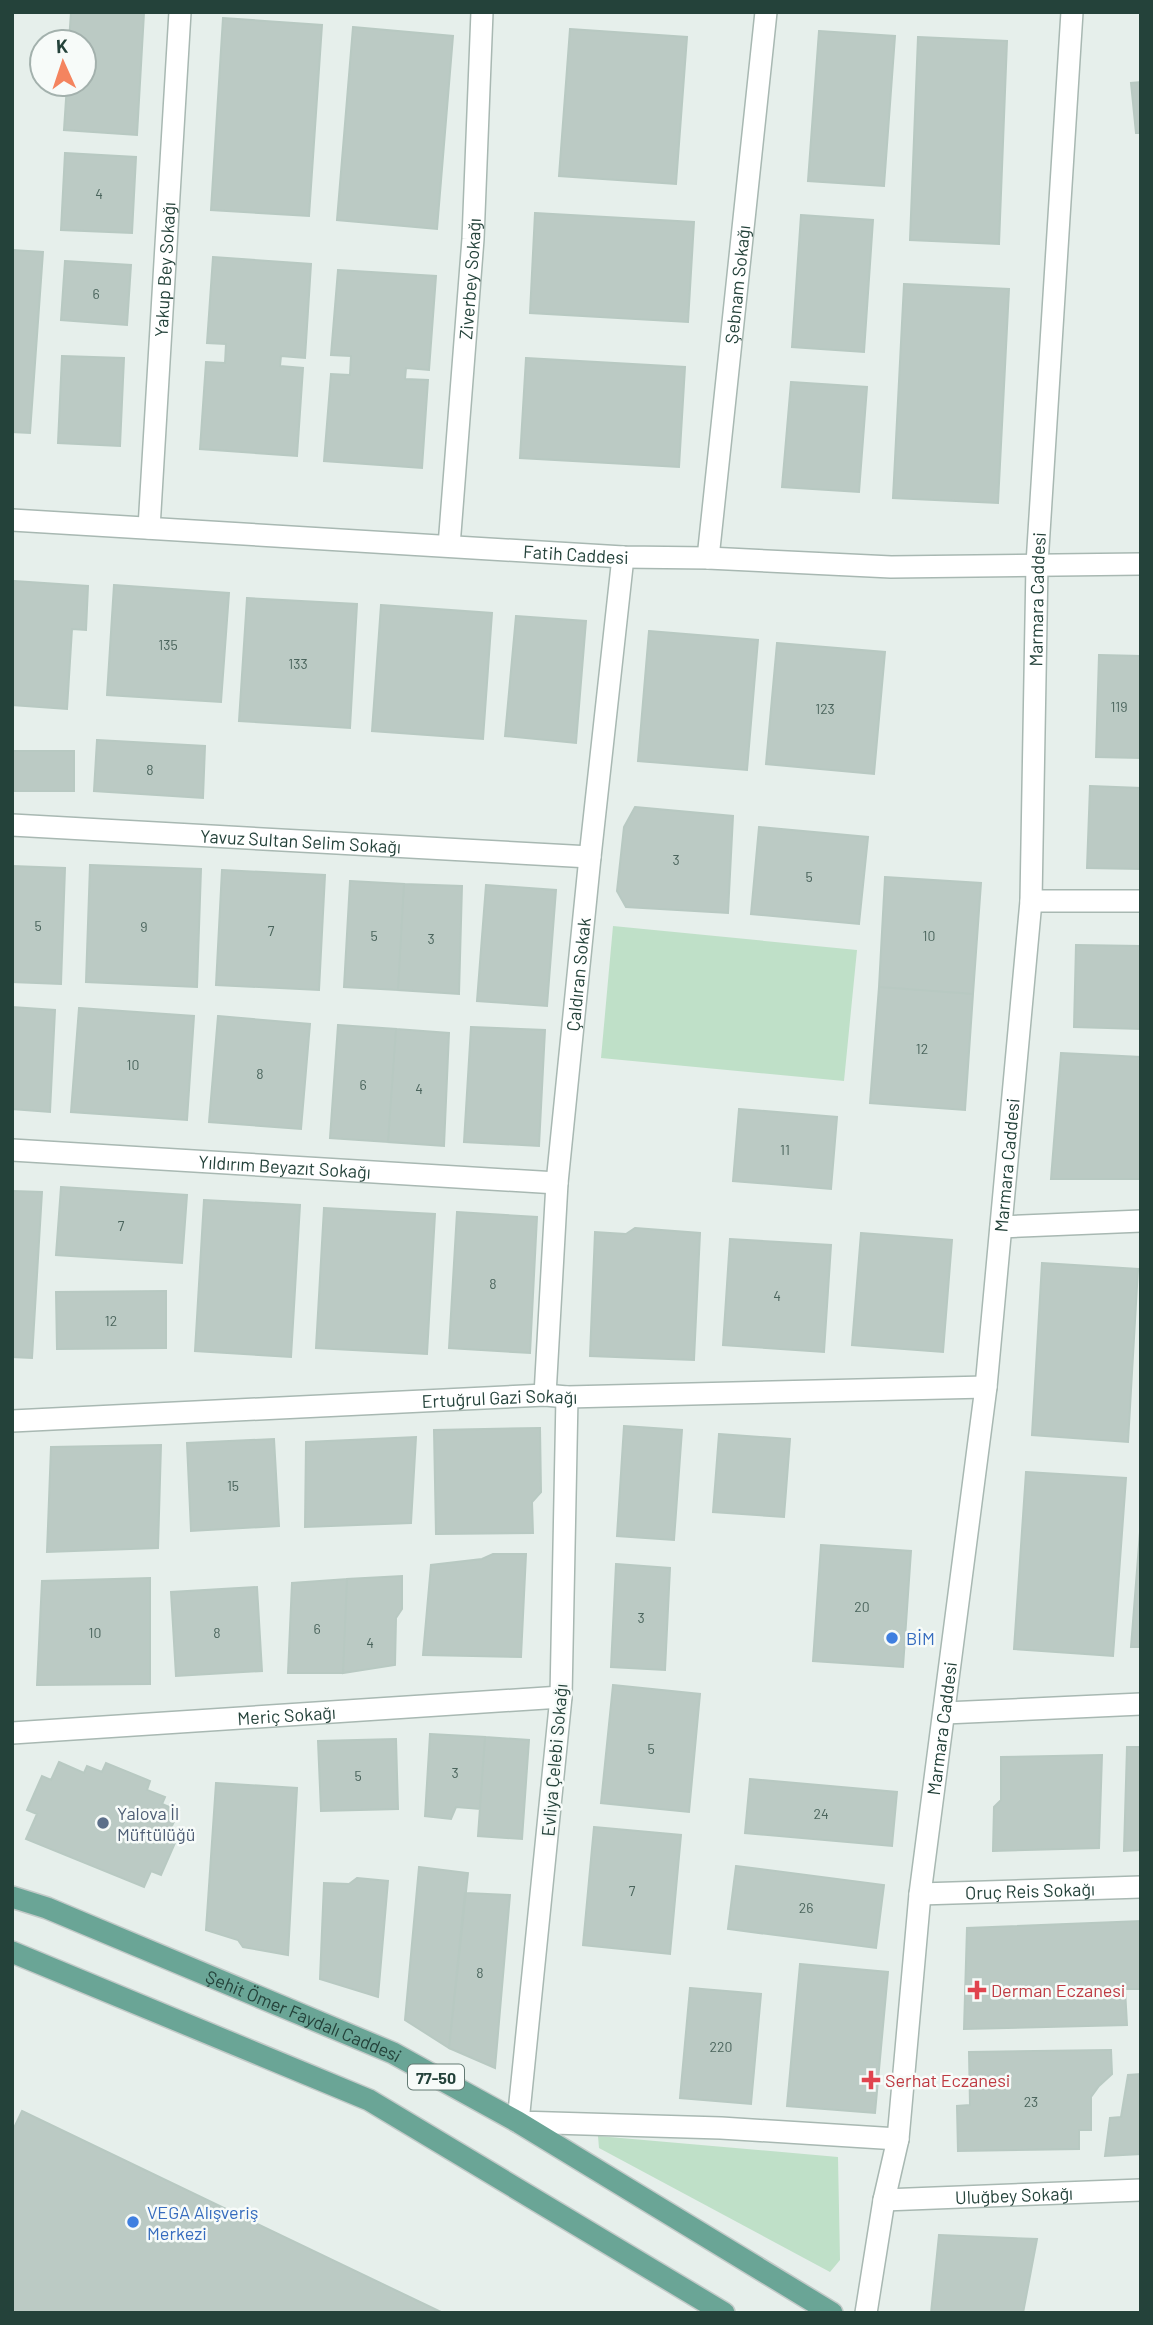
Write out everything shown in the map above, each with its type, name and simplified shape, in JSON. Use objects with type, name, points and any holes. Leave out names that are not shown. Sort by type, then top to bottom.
[{"type":"main road","name":"Şehit Ömer Faydalı Caddesi","points":[[12,1897],[60,1913],[393,2053],[518,2122],[832,2313]]},
{"type":"main road","points":[[12,1952],[369,2100],[724,2313]]},
{"type":"street","name":"Yakup Bey Sokağı","points":[[149,528],[180,12]]},
{"type":"street","name":"Ziverbey Sokağı","points":[[449,545],[472,239],[482,12]]},
{"type":"street","name":"Şebnam Sokağı","points":[[708,558],[766,12]]},
{"type":"street","name":"Marmara Caddesi","points":[[866,2313],[884,2200],[898,2139],[920,1894],[986,1387],[1031,901],[1037,564],[1072,12]]},
{"type":"street","name":"Fatih Caddesi","points":[[12,520],[623,557],[708,558],[891,567],[1141,564]]},
{"type":"street","name":"Çaldıran Sokak","points":[[545,1395],[557,1183],[623,557]]},
{"type":"street","name":"Yavuz Sultan Selim Sokağı","points":[[12,825],[590,857]]},
{"type":"street","points":[[1031,901],[1141,901]]},
{"type":"street","name":"Yıldırım Beyazıt Sokağı","points":[[12,1150],[557,1183]]},
{"type":"street","points":[[1001,1227],[1141,1221]]},
{"type":"street","name":"Ertuğrul Gazi Sokağı","points":[[12,1421],[545,1395],[567,1397],[986,1387]]},
{"type":"street","name":"Evliya Çelebi Sokağı","points":[[518,2122],[561,1698],[567,1397]]},
{"type":"street","name":"Meriç Sokağı","points":[[12,1732],[561,1698]]},
{"type":"street","points":[[944,1713],[1141,1704]]},
{"type":"street","name":"Oruç Reis Sokağı","points":[[920,1894],[1141,1886]]},
{"type":"street","points":[[518,2122],[721,2128],[898,2139]]},
{"type":"street","name":"Uluğbey Sokağı","points":[[884,2200],[1141,2190]]},
{"type":"green space","points":[[613,926],[857,950],[844,1081],[601,1058]]},
{"type":"green space","points":[[598,2136],[838,2157],[840,2260],[830,2272],[599,2148]]},
{"type":"building","points":[[71,12],[144,13],[137,135],[64,130],[66,98],[98,98],[98,28],[70,28]]},
{"type":"building","points":[[223,18],[322,25],[309,216],[211,210]]},
{"type":"building","points":[[353,27],[453,36],[437,229],[337,220]]},
{"type":"building","points":[[570,29],[687,37],[676,184],[559,176]]},
{"type":"building","points":[[819,31],[895,36],[884,186],[808,181]]},
{"type":"building","points":[[918,37],[1007,41],[999,244],[910,240]]},
{"type":"building","points":[[1141,82],[1141,133],[1136,133],[1131,83]]},
{"type":"building","points":[[65,153],[136,157],[132,233],[61,230]]},
{"type":"building","points":[[535,213],[694,222],[688,322],[530,313]]},
{"type":"building","points":[[801,215],[873,220],[864,352],[792,347]]},
{"type":"building","points":[[12,250],[43,252],[30,433],[12,432]]},
{"type":"building","points":[[213,257],[311,264],[305,358],[281,356],[280,366],[303,368],[297,456],[200,449],[206,362],[225,363],[226,344],[207,343]]},
{"type":"building","points":[[65,261],[131,265],[127,325],[61,320]]},
{"type":"building","points":[[338,270],[436,276],[429,370],[406,368],[405,379],[428,380],[422,468],[324,461],[331,374],[350,375],[351,356],[331,355]]},
{"type":"building","points":[[904,284],[1009,289],[998,503],[893,498]]},
{"type":"building","points":[[62,356],[124,358],[120,446],[58,443]]},
{"type":"building","points":[[526,358],[685,367],[679,467],[520,458]]},
{"type":"building","points":[[791,382],[867,387],[859,492],[782,487]]},
{"type":"building","points":[[14,581],[88,586],[86,630],[72,629],[67,709],[12,705]]},
{"type":"building","points":[[114,585],[229,593],[221,702],[107,695]]},
{"type":"building","points":[[247,598],[357,604],[350,728],[239,721]]},
{"type":"building","points":[[381,605],[492,613],[483,739],[372,731]]},
{"type":"building","points":[[516,616],[586,621],[576,743],[505,736]]},
{"type":"building","points":[[649,631],[758,640],[747,770],[638,761]]},
{"type":"building","points":[[777,643],[885,652],[874,774],[766,764]]},
{"type":"building","points":[[1099,655],[1141,656],[1141,758],[1096,757]]},
{"type":"building","points":[[97,740],[205,746],[203,798],[94,791]]},
{"type":"building","points":[[12,751],[74,751],[74,791],[12,791]]},
{"type":"building","points":[[1090,786],[1141,788],[1141,869],[1087,868]]},
{"type":"building","points":[[635,807],[733,816],[728,913],[626,907],[617,891],[624,827]]},
{"type":"building","points":[[759,827],[868,837],[859,924],[751,914]]},
{"type":"building","points":[[90,865],[201,869],[197,987],[86,982]]},
{"type":"building","points":[[12,866],[65,868],[61,984],[12,982]]},
{"type":"building","points":[[222,870],[325,875],[319,990],[216,985]]},
{"type":"building","points":[[885,877],[981,883],[973,994],[879,987]]},
{"type":"building","points":[[350,881],[404,884],[398,990],[344,987]]},
{"type":"building","points":[[404,884],[462,886],[459,994],[398,990]]},
{"type":"building","points":[[486,885],[556,890],[547,1006],[477,1001]]},
{"type":"building","points":[[1076,945],[1141,946],[1141,1029],[1074,1027]]},
{"type":"building","points":[[879,987],[973,994],[965,1110],[870,1103]]},
{"type":"building","points":[[12,1007],[55,1010],[50,1112],[12,1109]]},
{"type":"building","points":[[79,1008],[194,1016],[187,1120],[71,1112]]},
{"type":"building","points":[[218,1016],[310,1024],[301,1129],[209,1122]]},
{"type":"building","points":[[338,1025],[396,1029],[388,1142],[330,1138]]},
{"type":"building","points":[[471,1027],[545,1030],[539,1146],[464,1142]]},
{"type":"building","points":[[396,1029],[449,1033],[444,1146],[388,1142]]},
{"type":"building","points":[[1061,1053],[1141,1057],[1141,1179],[1051,1179]]},
{"type":"building","points":[[739,1109],[837,1117],[831,1189],[733,1181]]},
{"type":"building","points":[[61,1187],[187,1195],[182,1263],[56,1255]]},
{"type":"building","points":[[12,1191],[42,1192],[32,1358],[12,1357]]},
{"type":"building","points":[[204,1200],[300,1205],[291,1357],[195,1351]]},
{"type":"building","points":[[324,1208],[435,1214],[427,1354],[316,1348]]},
{"type":"building","points":[[457,1212],[537,1217],[530,1353],[449,1348]]},
{"type":"building","points":[[635,1228],[700,1233],[694,1360],[590,1356],[595,1232],[626,1234]]},
{"type":"building","points":[[861,1233],[952,1240],[943,1352],[852,1345]]},
{"type":"building","points":[[730,1239],[831,1245],[824,1352],[723,1345]]},
{"type":"building","points":[[1042,1263],[1138,1269],[1128,1442],[1032,1435]]},
{"type":"building","points":[[166,1291],[166,1348],[57,1349],[56,1292]]},
{"type":"building","points":[[624,1426],[682,1430],[674,1540],[617,1536]]},
{"type":"building","points":[[540,1428],[541,1492],[532,1502],[533,1533],[436,1534],[434,1430]]},
{"type":"building","points":[[719,1434],[790,1439],[784,1517],[713,1512]]},
{"type":"building","points":[[416,1437],[411,1523],[305,1527],[306,1442]]},
{"type":"building","points":[[274,1439],[279,1526],[191,1531],[187,1443]]},
{"type":"building","points":[[161,1445],[158,1548],[47,1552],[51,1447]]},
{"type":"building","points":[[1026,1472],[1126,1478],[1113,1656],[1014,1649]]},
{"type":"building","points":[[1140,1532],[1141,1647],[1131,1647]]},
{"type":"building","points":[[821,1545],[911,1551],[903,1667],[813,1661]]},
{"type":"building","points":[[493,1554],[526,1554],[521,1657],[423,1655],[431,1565],[482,1559]]},
{"type":"building","points":[[616,1564],[670,1568],[665,1670],[611,1667]]},
{"type":"building","points":[[402,1576],[402,1609],[396,1618],[395,1665],[343,1673],[347,1579]]},
{"type":"building","points":[[150,1578],[150,1684],[37,1685],[42,1581]]},
{"type":"building","points":[[347,1579],[343,1673],[288,1673],[292,1583]]},
{"type":"building","points":[[257,1587],[262,1671],[176,1676],[171,1592]]},
{"type":"building","points":[[613,1685],[700,1694],[689,1812],[601,1803]]},
{"type":"building","points":[[430,1734],[485,1737],[480,1809],[456,1807],[451,1819],[425,1816]]},
{"type":"building","points":[[485,1737],[529,1740],[522,1839],[478,1836]]},
{"type":"building","points":[[396,1739],[398,1809],[321,1811],[318,1741]]},
{"type":"building","points":[[1127,1747],[1141,1747],[1141,1850],[1124,1851]]},
{"type":"building","points":[[1102,1755],[1099,1848],[993,1851],[994,1807],[1001,1800],[1001,1757]]},
{"type":"building","name":"Yalova İl Müftülüğü","points":[[59,1762],[84,1773],[87,1766],[102,1772],[106,1763],[150,1781],[147,1790],[165,1797],[162,1804],[179,1811],[169,1832],[178,1836],[161,1875],[151,1871],[144,1887],[26,1839],[37,1814],[27,1810],[42,1776],[51,1780]]},
{"type":"building","points":[[750,1779],[897,1792],[892,1846],[745,1833]]},
{"type":"building","points":[[216,1783],[297,1788],[288,1955],[243,1947],[238,1940],[206,1930]]},
{"type":"building","points":[[594,1827],[681,1835],[670,1954],[583,1945]]},
{"type":"building","points":[[736,1866],[884,1885],[876,1948],[728,1929]]},
{"type":"building","points":[[419,1867],[468,1873],[449,2048],[405,2020]]},
{"type":"building","points":[[357,1878],[388,1881],[378,1997],[320,1979],[324,1883],[349,1884]]},
{"type":"building","points":[[465,1893],[510,1895],[495,2068],[449,2048]]},
{"type":"building","points":[[1141,1921],[1140,1989],[1125,1989],[1127,2025],[964,2029],[967,1928]]},
{"type":"building","points":[[800,1964],[888,1972],[875,2113],[787,2106]]},
{"type":"building","points":[[690,1988],[761,1994],[751,2104],[680,2098]]},
{"type":"building","points":[[1111,2050],[1112,2074],[1091,2097],[1091,2130],[1079,2130],[1079,2149],[958,2151],[957,2106],[970,2105],[969,2052]]},
{"type":"building","points":[[1141,2074],[1141,2154],[1105,2156],[1110,2118],[1121,2117],[1128,2075]]},
{"type":"building","name":"VEGA Alışveriş Merkezi","points":[[22,2111],[443,2313],[12,2313],[12,2132]]},
{"type":"building","points":[[939,2235],[1037,2239],[1023,2313],[931,2313]]},
{"type":"place","name":"BİM","points":[[892,1638]]},
{"type":"place","name":"Yalova İl Müftülüğü","points":[[103,1823]]},
{"type":"place","name":"Derman Eczanesi","points":[[977,1990]]},
{"type":"place","name":"Serhat Eczanesi","points":[[871,2080]]},
{"type":"place","name":"VEGA Alışveriş Merkezi","points":[[133,2222]]}]
